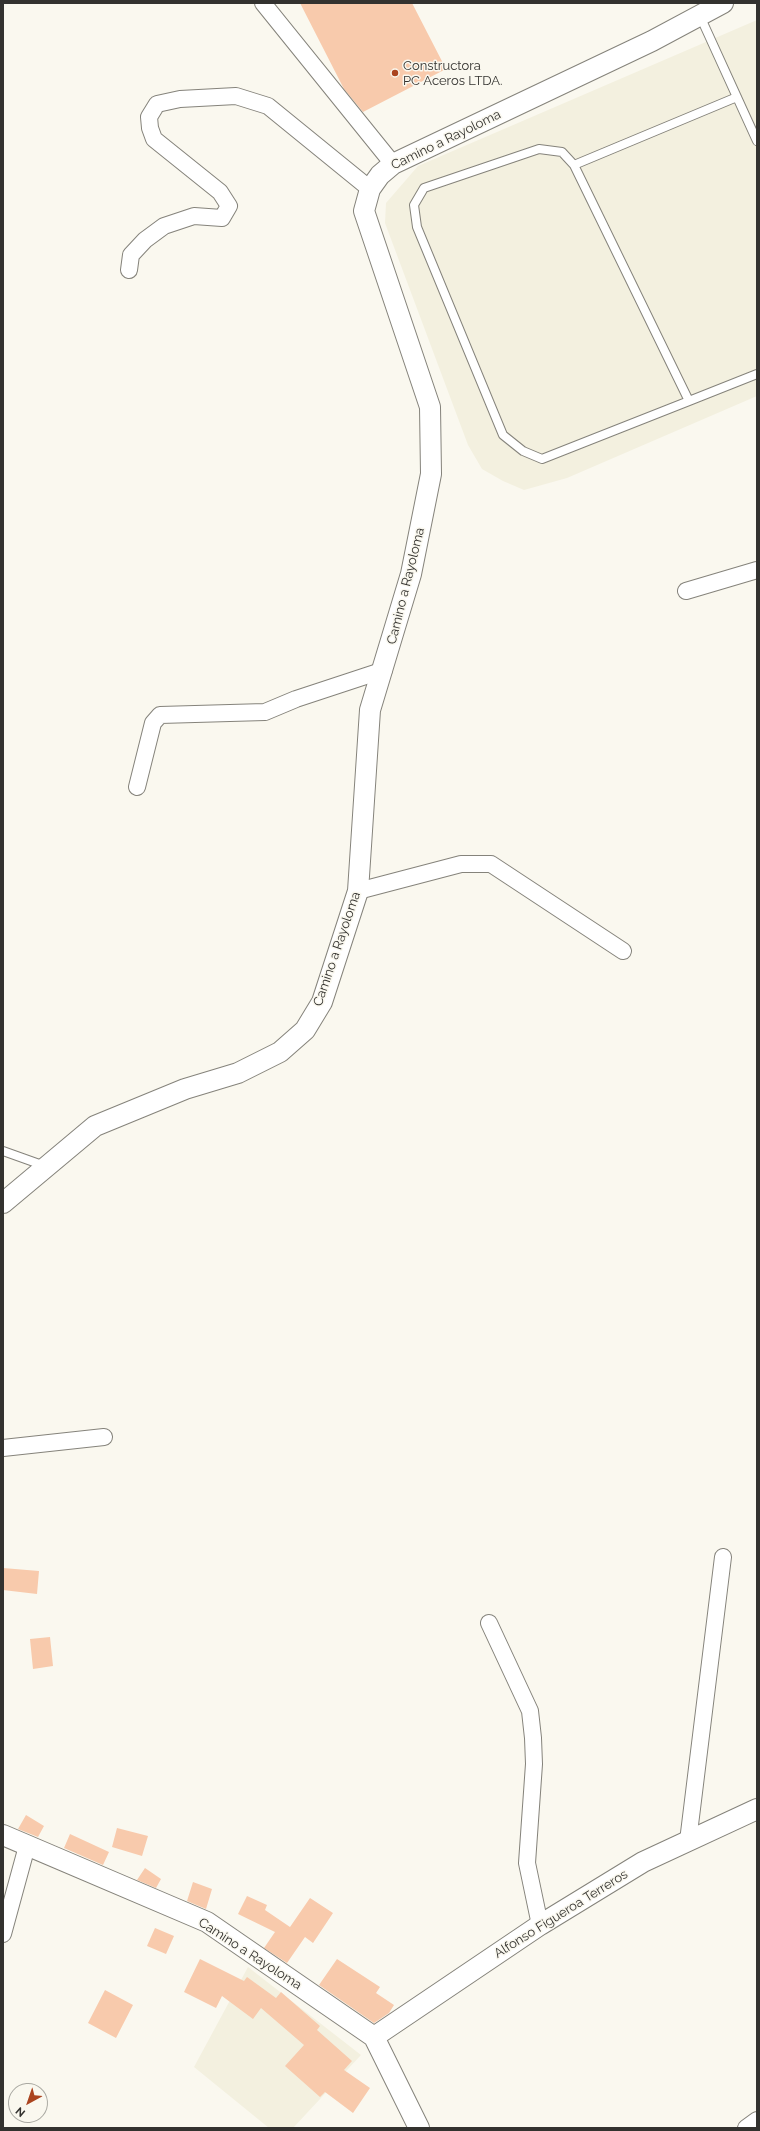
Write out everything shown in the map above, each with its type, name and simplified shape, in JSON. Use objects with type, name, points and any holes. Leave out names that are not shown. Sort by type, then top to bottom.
[{"type":"street","points":[[263,3],[393,164]]},
{"type":"street","name":"Camino a Rayoloma","points":[[3,1203],[95,1126],[185,1089],[238,1073],[280,1052],[305,1030],[322,1002],[358,891],[370,710],[384,670],[411,574],[430,474],[430,407],[364,211],[370,190],[380,175],[393,164],[652,41],[723,3]]},
{"type":"street","points":[[128,270],[131,255],[145,240],[164,226],[194,216],[222,218],[229,206],[220,192],[154,139],[150,128],[149,117],[157,104],[180,99],[236,96],[268,106],[370,190]]},
{"type":"street","points":[[686,591],[757,570]]},
{"type":"street","points":[[137,787],[153,723],[160,715],[265,712],[296,699],[384,670]]},
{"type":"street","points":[[358,891],[461,864],[491,864],[623,951]]},
{"type":"street","points":[[3,1448],[104,1437]]},
{"type":"street","points":[[688,1841],[723,1557]]},
{"type":"street","points":[[490,1623],[530,1711],[534,1738],[534,1764],[526,1863],[540,1925]]},
{"type":"street","name":"Alfonso Figueroa Terreros","points":[[374,2037],[540,1925],[643,1862],[757,1809]]},
{"type":"street","name":"Camino a Rayoloma","points":[[3,1836],[207,1922],[374,2037],[419,2128]]},
{"type":"street","points":[[3,1934],[27,1846]]},
{"type":"street","points":[[746,2128],[757,2120]]},
{"type":"lane","points":[[700,16],[757,141]]},
{"type":"lane","points":[[574,165],[737,97]]},
{"type":"lane","points":[[689,401],[574,165],[562,152],[539,148],[424,188],[414,205],[417,227],[503,435],[523,450],[542,459],[689,401],[757,374]]},
{"type":"lane","points":[[3,1151],[46,1166]]},
{"type":"shaded area","points":[[757,20],[757,396],[567,478],[524,490],[503,481],[482,469],[468,445],[385,223],[386,203],[418,166]]},
{"type":"shaded area","points":[[248,1967],[361,2055],[293,2128],[269,2128],[194,2067]]},
{"type":"building","points":[[300,3],[412,3],[446,69],[363,112],[344,89]]},
{"type":"building","points":[[3,1568],[39,1571],[37,1594],[3,1590]]},
{"type":"building","points":[[50,1637],[53,1666],[33,1669],[30,1639]]},
{"type":"building","points":[[26,1815],[44,1826],[38,1837],[18,1829]]},
{"type":"building","points":[[117,1828],[148,1836],[142,1856],[112,1847]]},
{"type":"building","points":[[70,1834],[109,1852],[103,1865],[64,1848]]},
{"type":"building","points":[[145,1868],[161,1879],[156,1888],[137,1880]]},
{"type":"building","points":[[193,1882],[212,1889],[206,1909],[187,1901]]},
{"type":"building","points":[[247,1896],[267,1905],[265,1910],[290,1927],[310,1898],[333,1913],[313,1943],[305,1937],[287,1963],[264,1948],[275,1932],[238,1914]]},
{"type":"building","points":[[155,1928],[174,1936],[166,1954],[147,1946]]},
{"type":"building","points":[[200,1959],[244,1981],[247,1977],[276,1998],[281,1992],[320,2026],[317,2030],[352,2061],[344,2070],[370,2088],[353,2113],[325,2092],[320,2097],[285,2066],[304,2045],[261,2008],[253,2019],[222,1996],[216,2008],[184,1992]]},
{"type":"building","points":[[337,1959],[380,1987],[376,1993],[394,2005],[389,2013],[374,2023],[319,1985]]},
{"type":"building","points":[[105,1990],[133,2005],[116,2038],[88,2023]]},
{"type":"place","name":"Constructora PC Aceros LTDA.","points":[[395,73]]}]
